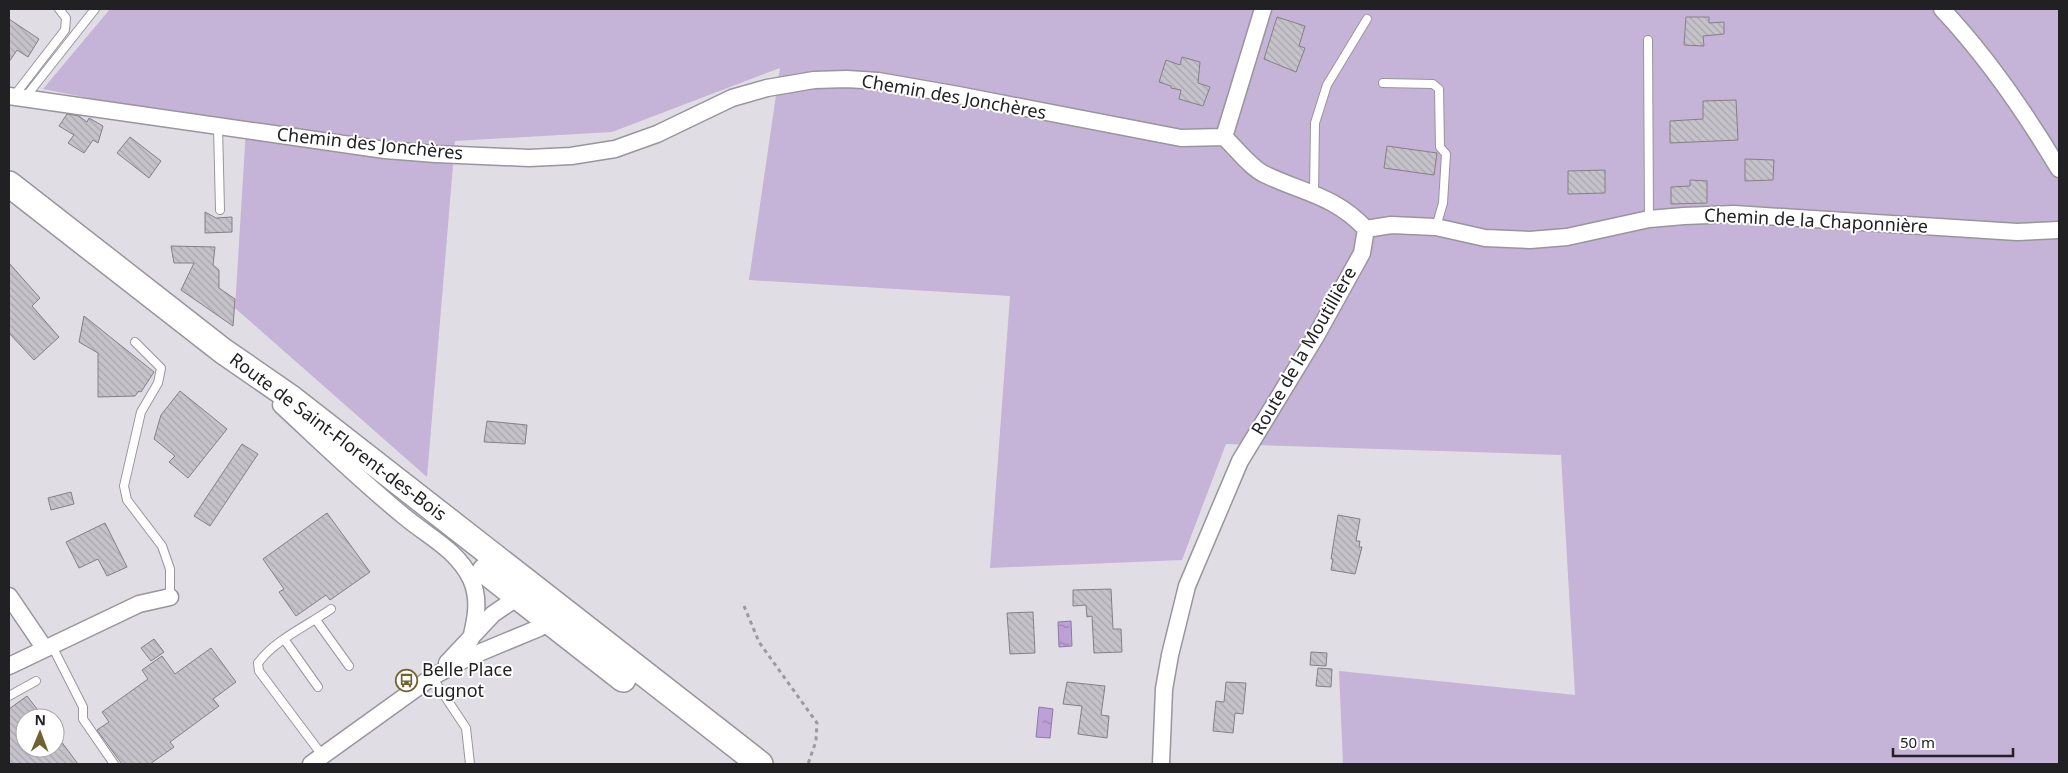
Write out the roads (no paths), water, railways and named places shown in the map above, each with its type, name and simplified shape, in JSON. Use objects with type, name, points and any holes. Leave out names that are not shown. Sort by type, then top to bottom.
[{"type":"main road","points":[[9,184],[223,351]]},
{"type":"main road","name":"Route de Saint-Florent-des-Bois","points":[[223,351],[281,405],[536,608],[737,764]]},
{"type":"main road","name":"Route de Saint-Florent-des-Bois","points":[[223,351],[291,398],[760,764]]},
{"type":"street","points":[[1264,9],[1224,137],[1262,173],[1314,193],[1351,213],[1366,229]]},
{"type":"street","points":[[1942,9],[1979,50],[2031,122],[2059,169]]},
{"type":"street","name":"Chemin des Jonchères","points":[[15,97],[218,127],[306,137],[385,150],[529,158],[571,156],[615,149],[656,134],[732,98],[767,88],[814,80],[847,79],[878,81],[958,95],[1181,138],[1224,137]]},
{"type":"street","name":"Chemin de la Chaponnière","points":[[1366,229],[1391,225],[1436,227],[1485,238],[1530,240],[1567,237],[1649,219],[1734,214],[2017,232],[2059,230]]},
{"type":"street","name":"Route de la Moutillière","points":[[1161,764],[1164,689],[1170,654],[1187,586],[1240,461],[1316,336],[1362,253],[1366,229]]},
{"type":"street","points":[[281,405],[406,518],[455,555],[471,579],[477,597],[476,620],[471,639]]},
{"type":"street","points":[[500,561],[536,608],[630,675],[682,704]]},
{"type":"street","points":[[9,596],[49,647]]},
{"type":"street","points":[[9,666],[139,604],[170,597]]},
{"type":"street","points":[[316,760],[432,676],[471,639],[493,614],[536,608]]},
{"type":"street","points":[[432,676],[470,657],[539,628],[536,608]]},
{"type":"lane","points":[[15,97],[65,30],[66,18],[59,9]]},
{"type":"lane","points":[[15,97],[95,9]]},
{"type":"lane","points":[[1314,193],[1315,122],[1327,85],[1367,18]]},
{"type":"lane","points":[[1648,40],[1649,219]]},
{"type":"lane","points":[[1383,83],[1433,84],[1439,89],[1440,146],[1446,154],[1443,202],[1436,227]]},
{"type":"lane","points":[[218,127],[220,210]]},
{"type":"lane","points":[[135,342],[161,368],[158,383],[141,412],[124,486],[127,500],[162,546],[170,569],[170,597]]},
{"type":"lane","points":[[316,760],[259,671],[258,663],[263,655],[284,639],[331,609]]},
{"type":"lane","points":[[316,620],[349,666]]},
{"type":"lane","points":[[284,639],[318,687]]},
{"type":"lane","points":[[49,647],[83,708],[83,719],[114,764]]},
{"type":"lane","points":[[432,676],[466,728],[470,764]]},
{"type":"lane","points":[[9,696],[36,681]]},
{"type":"water","points":[[1071,621],[1072,646],[1059,647],[1058,622]]},
{"type":"water","points":[[1039,707],[1053,709],[1050,738],[1036,737]]},
{"type":"place","name":"Belle Place Cugnot","points":[[406,680]]}]
